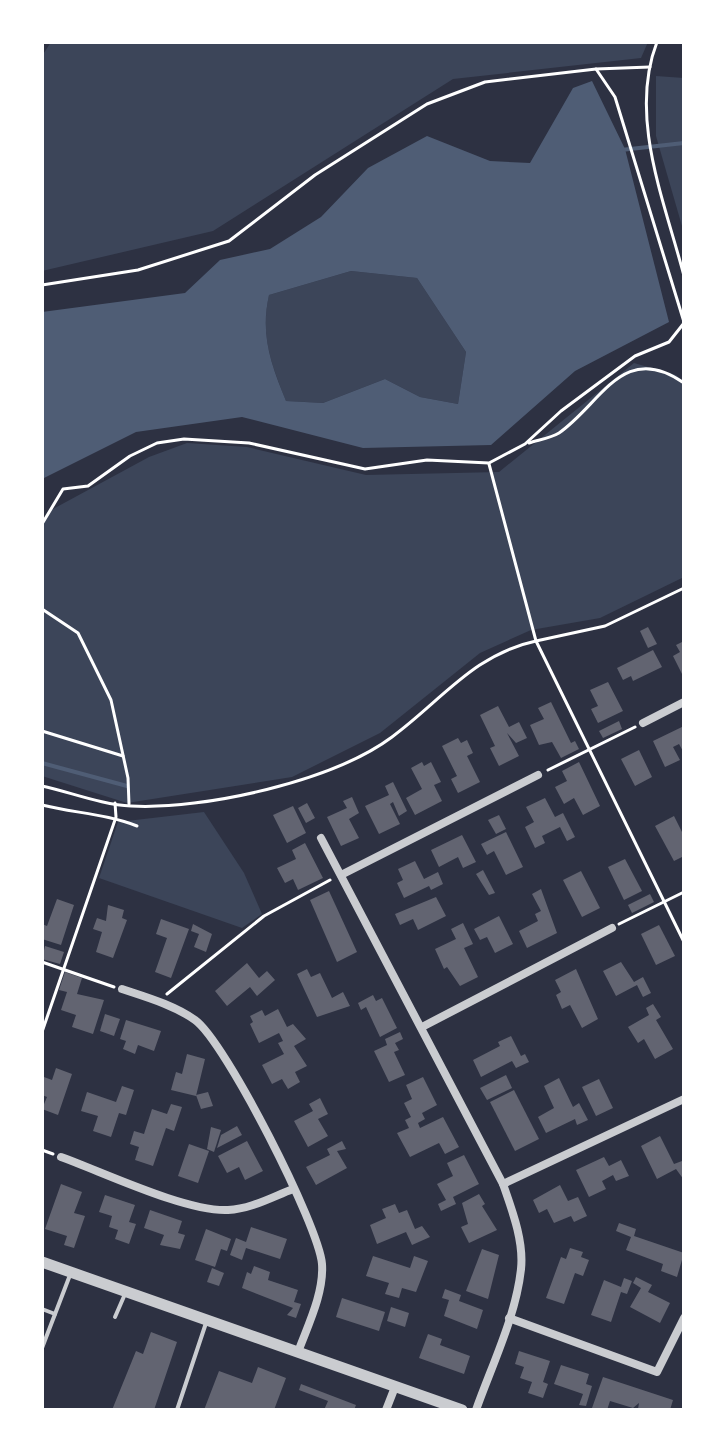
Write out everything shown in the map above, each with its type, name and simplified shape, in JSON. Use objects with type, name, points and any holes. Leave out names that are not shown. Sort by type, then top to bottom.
[{"type":"street","points":[[643,723],[684,702]]},
{"type":"street","points":[[341,875],[538,775]]},
{"type":"street","points":[[321,838],[503,1184],[517,1227],[521,1268],[509,1318],[476,1410]]},
{"type":"street","points":[[422,1027],[612,928]]},
{"type":"street","points":[[122,989],[158,1001],[196,1021],[220,1047],[293,1189],[315,1235],[322,1265],[316,1301],[298,1352]]},
{"type":"street","points":[[503,1184],[684,1099]]},
{"type":"street","points":[[61,1157],[195,1205],[225,1210],[247,1208],[293,1189]]},
{"type":"street","points":[[42,1262],[462,1410]]},
{"type":"street","points":[[509,1318],[657,1372],[684,1318]]},
{"type":"street","points":[[386,1410],[395,1387]]},
{"type":"lane","points":[[42,1348],[71,1272]]},
{"type":"lane","points":[[115,1317],[126,1292]]},
{"type":"lane","points":[[42,1309],[55,1314]]},
{"type":"lane","points":[[177,1410],[207,1320]]},
{"type":"path","points":[[657,42],[644,102],[650,140],[684,276]]},
{"type":"path","points":[[42,285],[138,270],[229,241],[315,175],[427,104],[485,82],[596,69],[650,67]]},
{"type":"path","points":[[525,444],[561,411],[635,356],[669,342],[684,322],[615,97],[596,69]]},
{"type":"path","points":[[635,356],[639,368]]},
{"type":"path","points":[[42,524],[63,489],[88,486],[130,456],[157,443],[184,439],[249,443],[365,469],[427,460],[489,463],[525,444],[558,433],[621,374],[639,368],[678,378],[684,383]]},
{"type":"path","points":[[678,378],[684,372]]},
{"type":"path","points":[[489,463],[536,641],[684,942]]},
{"type":"path","points":[[42,786],[129,806],[178,804],[306,779],[390,739],[486,660],[507,647],[605,626],[684,588]]},
{"type":"path","points":[[42,609],[78,633],[111,700],[123,756],[129,806]]},
{"type":"path","points":[[538,775],[643,723]]},
{"type":"path","points":[[42,731],[123,756]]},
{"type":"path","points":[[42,1032],[116,817],[115,803]]},
{"type":"path","points":[[42,805],[84,816],[116,817],[137,826]]},
{"type":"path","points":[[158,1001],[264,916],[341,875]]},
{"type":"path","points":[[612,928],[684,892]]},
{"type":"path","points":[[42,962],[122,989]]},
{"type":"shaded area","points":[[51,42],[648,42],[641,58],[453,79],[213,231],[42,271],[42,56]]},
{"type":"shaded area","points":[[656,76],[684,78],[684,233],[656,136]]},
{"type":"shaded area","points":[[592,81],[625,149],[669,322],[575,371],[491,445],[363,448],[242,417],[136,432],[42,479],[42,312],[185,293],[220,260],[270,249],[321,217],[368,168],[427,136],[490,161],[530,163],[573,88]],"holes":[[[351,271],[417,278],[466,352],[458,404],[420,397],[385,379],[323,403],[286,401],[268,349],[266,323],[269,295]]]},
{"type":"shaded area","points":[[351,271],[417,278],[466,352],[458,404],[420,397],[385,379],[323,403],[286,401],[266,336],[269,295]]},
{"type":"shaded area","points":[[634,363],[676,375],[684,382],[684,577],[600,618],[531,630],[480,653],[380,733],[292,777],[127,803],[42,776],[42,520],[53,509],[149,457],[187,443],[247,447],[366,475],[499,472]]},
{"type":"shaded area","points":[[204,812],[244,873],[262,914],[242,928],[99,878],[118,822]]},
{"type":"building","points":[[648,627],[657,644],[648,648],[640,631]]},
{"type":"building","points":[[684,641],[684,678],[673,656],[680,652],[676,645]]},
{"type":"building","points":[[653,650],[662,667],[633,681],[631,676],[623,680],[617,668]]},
{"type":"building","points":[[608,682],[623,711],[598,723],[591,709],[598,706],[590,690]]},
{"type":"building","points":[[551,702],[571,743],[575,741],[579,749],[561,758],[552,742],[539,745],[530,725],[544,719],[538,708]]},
{"type":"building","points":[[498,706],[509,727],[519,722],[527,738],[516,743],[507,733],[519,756],[499,766],[490,748],[495,746],[480,715]]},
{"type":"building","points":[[619,721],[622,729],[603,738],[599,731]]},
{"type":"building","points":[[684,726],[684,753],[679,744],[673,747],[680,760],[665,767],[653,741]]},
{"type":"building","points":[[458,738],[461,743],[467,740],[473,753],[467,756],[480,782],[458,793],[451,779],[457,776],[442,746]]},
{"type":"building","points":[[639,750],[652,777],[635,786],[621,759]]},
{"type":"building","points":[[422,762],[424,766],[431,762],[441,782],[434,785],[442,801],[415,815],[406,798],[422,789],[411,768]]},
{"type":"building","points":[[579,762],[600,806],[583,815],[574,798],[564,804],[555,787],[567,781],[562,771]]},
{"type":"building","points":[[393,782],[407,811],[399,816],[393,802],[390,804],[400,824],[379,834],[365,806],[389,795],[385,786]]},
{"type":"building","points":[[352,797],[359,813],[349,819],[359,838],[341,846],[327,817],[347,808],[343,801]]},
{"type":"building","points":[[545,798],[555,817],[563,813],[575,837],[567,841],[560,827],[542,836],[545,843],[535,848],[525,827],[534,822],[526,807]]},
{"type":"building","points":[[307,803],[315,818],[306,823],[298,808]]},
{"type":"building","points":[[293,806],[306,833],[287,843],[273,815]]},
{"type":"building","points":[[499,815],[506,829],[496,834],[488,820]]},
{"type":"building","points":[[674,816],[684,836],[684,856],[674,861],[655,826]]},
{"type":"building","points":[[506,832],[523,867],[506,875],[494,851],[487,855],[481,844]]},
{"type":"building","points":[[462,835],[476,862],[463,868],[458,857],[439,867],[431,850]]},
{"type":"building","points":[[305,843],[323,878],[298,890],[293,879],[285,883],[277,868],[296,859],[292,850]]},
{"type":"building","points":[[625,859],[642,891],[624,900],[608,867]]},
{"type":"building","points":[[415,861],[424,879],[438,872],[443,884],[431,890],[429,886],[404,898],[397,883],[403,880],[398,869]]},
{"type":"building","points":[[483,870],[495,893],[489,895],[476,874]]},
{"type":"building","points":[[581,871],[600,908],[582,917],[563,880]]},
{"type":"building","points":[[541,889],[557,933],[527,948],[519,931],[538,921],[535,914],[541,911],[532,894]]},
{"type":"building","points":[[329,891],[357,952],[337,962],[310,900]]},
{"type":"building","points":[[650,894],[654,902],[632,913],[628,905]]},
{"type":"building","points":[[436,897],[446,916],[418,930],[413,919],[400,925],[395,914]]},
{"type":"building","points":[[57,899],[74,905],[61,945],[42,939],[42,924],[47,926]]},
{"type":"building","points":[[108,905],[124,910],[122,918],[127,920],[113,958],[96,952],[102,932],[93,929],[97,918],[106,921]]},
{"type":"building","points":[[499,916],[513,944],[495,953],[487,937],[480,940],[474,929]]},
{"type":"building","points":[[161,919],[189,929],[171,978],[155,972],[167,938],[156,934]]},
{"type":"building","points":[[463,923],[473,944],[464,948],[478,977],[460,986],[447,967],[444,969],[435,949],[456,939],[451,929]]},
{"type":"building","points":[[193,924],[212,934],[206,952],[194,947],[199,934],[191,931]]},
{"type":"building","points":[[659,925],[675,956],[656,965],[641,934]]},
{"type":"building","points":[[45,946],[64,952],[60,964],[42,959]]},
{"type":"building","points":[[621,962],[634,982],[643,977],[651,993],[643,997],[637,985],[616,996],[603,971]]},
{"type":"building","points":[[247,963],[259,978],[267,971],[275,980],[257,996],[250,987],[227,1006],[215,991]]},
{"type":"building","points":[[307,969],[311,977],[320,973],[332,998],[343,992],[350,1006],[317,1017],[297,974]]},
{"type":"building","points":[[576,969],[598,1019],[582,1028],[570,1005],[562,1009],[556,995],[561,992],[555,980]]},
{"type":"building","points":[[65,972],[82,978],[77,994],[104,1000],[93,1034],[72,1027],[76,1015],[61,1010],[67,992],[59,990]]},
{"type":"building","points":[[373,995],[376,1001],[382,998],[397,1028],[380,1037],[366,1007],[361,1010],[358,1003]]},
{"type":"building","points":[[653,1004],[661,1017],[656,1020],[673,1049],[655,1059],[644,1039],[638,1043],[628,1027],[649,1015],[646,1008]]},
{"type":"building","points":[[278,1009],[287,1027],[293,1024],[306,1039],[294,1046],[307,1066],[295,1072],[300,1082],[288,1089],[282,1079],[272,1084],[262,1065],[284,1054],[278,1043],[283,1041],[279,1033],[259,1043],[250,1024],[253,1022],[250,1016],[262,1010],[265,1016]]},
{"type":"building","points":[[105,1014],[120,1019],[114,1036],[100,1031]]},
{"type":"building","points":[[126,1020],[161,1031],[154,1051],[138,1045],[135,1054],[123,1049],[126,1041],[120,1039]]},
{"type":"building","points":[[400,1032],[403,1039],[395,1043],[399,1050],[394,1052],[405,1075],[389,1082],[374,1051],[387,1045],[385,1039]]},
{"type":"building","points":[[511,1036],[521,1056],[525,1054],[529,1062],[516,1068],[512,1061],[481,1077],[473,1060],[500,1046],[498,1042]]},
{"type":"building","points":[[187,1054],[205,1059],[196,1096],[171,1090],[176,1072],[182,1074]]},
{"type":"building","points":[[56,1068],[72,1074],[58,1115],[42,1109],[47,1097],[42,1095],[44,1077],[52,1080]]},
{"type":"building","points":[[506,1075],[512,1088],[487,1100],[480,1088]]},
{"type":"building","points":[[423,1077],[437,1105],[422,1113],[425,1119],[418,1123],[420,1128],[443,1117],[459,1147],[445,1154],[439,1143],[410,1157],[397,1133],[409,1128],[405,1120],[411,1117],[404,1103],[412,1099],[406,1085]]},
{"type":"building","points":[[559,1078],[573,1107],[579,1103],[588,1120],[577,1125],[575,1119],[546,1133],[538,1117],[554,1108],[544,1086]]},
{"type":"building","points":[[599,1079],[613,1108],[596,1116],[582,1087]]},
{"type":"building","points":[[122,1086],[134,1090],[126,1115],[119,1113],[111,1137],[93,1131],[98,1116],[81,1111],[87,1092],[116,1102]]},
{"type":"building","points":[[514,1090],[539,1139],[515,1151],[490,1102]]},
{"type":"building","points":[[208,1092],[213,1106],[201,1109],[196,1095]]},
{"type":"building","points":[[320,1098],[328,1114],[318,1119],[328,1136],[308,1147],[294,1121],[313,1111],[309,1104]]},
{"type":"building","points":[[171,1104],[182,1107],[174,1131],[166,1128],[153,1166],[135,1160],[139,1147],[130,1144],[134,1131],[144,1134],[152,1109],[167,1114]]},
{"type":"building","points":[[237,1126],[242,1135],[217,1148],[221,1135]]},
{"type":"building","points":[[211,1127],[221,1130],[214,1152],[207,1149]]},
{"type":"building","points":[[660,1136],[674,1164],[682,1161],[684,1180],[676,1169],[657,1179],[641,1146]]},
{"type":"building","points":[[247,1141],[263,1171],[245,1180],[239,1167],[227,1173],[218,1156]]},
{"type":"building","points":[[342,1141],[346,1149],[337,1151],[347,1168],[316,1185],[306,1167],[330,1155],[327,1149]]},
{"type":"building","points":[[189,1144],[209,1151],[198,1183],[178,1176]]},
{"type":"building","points":[[464,1155],[479,1184],[453,1197],[456,1204],[441,1211],[438,1204],[446,1200],[437,1184],[453,1176],[447,1163]]},
{"type":"building","points":[[604,1157],[609,1166],[621,1160],[629,1176],[616,1181],[613,1175],[602,1181],[606,1189],[589,1197],[576,1170]]},
{"type":"building","points":[[61,1184],[82,1192],[74,1213],[85,1216],[74,1248],[64,1245],[67,1236],[45,1229]]},
{"type":"building","points":[[560,1185],[568,1201],[578,1197],[587,1216],[574,1222],[571,1216],[554,1223],[547,1209],[539,1213],[533,1200]]},
{"type":"building","points":[[479,1194],[485,1204],[482,1206],[497,1230],[469,1243],[461,1227],[468,1224],[462,1203]]},
{"type":"building","points":[[105,1195],[135,1205],[129,1222],[136,1224],[129,1244],[115,1239],[118,1230],[109,1227],[112,1216],[99,1212]]},
{"type":"building","points":[[395,1204],[399,1213],[407,1210],[415,1229],[422,1226],[430,1237],[412,1245],[406,1232],[377,1244],[370,1225],[386,1218],[382,1209]]},
{"type":"building","points":[[150,1210],[182,1221],[178,1233],[185,1235],[180,1249],[160,1245],[164,1235],[144,1228]]},
{"type":"building","points":[[619,1223],[636,1229],[634,1236],[684,1253],[677,1277],[661,1271],[663,1264],[626,1250],[631,1237],[616,1231]]},
{"type":"building","points":[[251,1227],[287,1239],[280,1259],[246,1248],[242,1260],[230,1255],[236,1238],[246,1242]]},
{"type":"building","points":[[206,1229],[231,1239],[227,1251],[221,1249],[215,1267],[195,1260]]},
{"type":"building","points":[[570,1248],[583,1252],[581,1257],[589,1260],[583,1276],[575,1273],[564,1304],[546,1298],[561,1257],[566,1259]]},
{"type":"building","points":[[482,1249],[499,1255],[488,1299],[466,1291]]},
{"type":"building","points":[[373,1256],[410,1268],[414,1256],[428,1261],[416,1292],[402,1288],[399,1298],[385,1294],[389,1283],[366,1276]]},
{"type":"building","points":[[254,1266],[270,1272],[268,1280],[298,1290],[294,1302],[301,1304],[296,1318],[287,1315],[293,1308],[242,1288],[247,1272],[251,1274]]},
{"type":"building","points":[[212,1268],[224,1273],[219,1286],[207,1282]]},
{"type":"building","points":[[636,1277],[652,1285],[648,1292],[670,1303],[660,1323],[630,1307],[641,1288],[633,1283]]},
{"type":"building","points":[[624,1278],[632,1281],[627,1294],[621,1292],[611,1322],[591,1315],[604,1280],[621,1287]]},
{"type":"building","points":[[445,1289],[461,1295],[459,1301],[483,1310],[477,1329],[444,1316],[449,1300],[442,1298]]},
{"type":"building","points":[[342,1298],[385,1312],[379,1331],[336,1317]]},
{"type":"building","points":[[391,1307],[409,1313],[405,1327],[387,1321]]},
{"type":"building","points":[[151,1332],[177,1342],[154,1410],[112,1410],[136,1351],[143,1354]]},
{"type":"building","points":[[428,1334],[442,1339],[440,1345],[470,1356],[464,1374],[419,1358]]},
{"type":"building","points":[[519,1351],[550,1361],[543,1382],[548,1384],[543,1398],[528,1393],[532,1382],[520,1378],[524,1367],[515,1364]]},
{"type":"building","points":[[561,1365],[589,1374],[586,1384],[592,1386],[586,1406],[579,1405],[583,1394],[554,1384]]},
{"type":"building","points":[[258,1367],[286,1378],[274,1410],[204,1410],[219,1371],[252,1383]]},
{"type":"building","points":[[603,1377],[673,1400],[670,1410],[642,1410],[638,1409],[639,1403],[633,1408],[610,1401],[607,1410],[592,1408]]},
{"type":"building","points":[[301,1384],[356,1405],[354,1410],[324,1410],[328,1401],[299,1390]]},
{"type":"waterway","points":[[621,150],[684,143]]},
{"type":"waterway","points":[[42,763],[127,786]]}]
